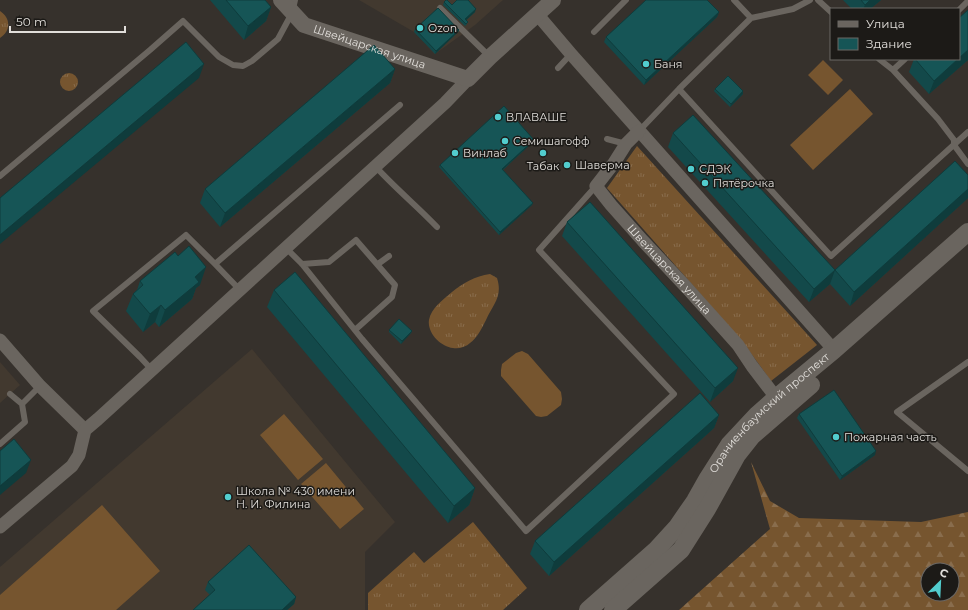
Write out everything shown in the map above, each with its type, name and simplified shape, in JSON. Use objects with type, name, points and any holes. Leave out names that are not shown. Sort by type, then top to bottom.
[{"type":"main road","name":"Ораниенбаумский проспект","points":[[613,610],[681,550],[707,509],[737,455],[781,403],[834,350],[968,232]]},
{"type":"main road","name":"Ораниенбаумский проспект","points":[[588,610],[656,550],[677,527],[695,501],[729,445],[757,415],[781,403],[968,244]]},
{"type":"street","name":"Швейцарская улица","points":[[281,0],[294,6],[304,25],[468,79]]},
{"type":"street","points":[[0,528],[72,466],[78,455],[84,430],[376,167],[445,103],[490,57],[553,0]]},
{"type":"street","points":[[537,14],[834,350]]},
{"type":"street","points":[[596,186],[614,163],[626,144],[639,131]]},
{"type":"street","name":"Швейцарская улица","points":[[596,186],[643,241],[738,345],[752,366],[781,403]]},
{"type":"street","points":[[0,340],[40,386],[84,430]]},
{"type":"lane","points":[[594,32],[626,0]]},
{"type":"lane","points":[[734,0],[751,18]]},
{"type":"lane","points":[[639,131],[751,18],[793,9],[810,0]]},
{"type":"lane","points":[[818,0],[830,11]]},
{"type":"lane","points":[[960,9],[968,1]]},
{"type":"lane","points":[[0,176],[183,21],[219,57],[233,65],[242,66],[252,61],[278,39],[294,6]]},
{"type":"lane","points":[[440,8],[490,57]]},
{"type":"lane","points":[[558,68],[571,54]]},
{"type":"lane","points":[[880,60],[893,70],[938,119],[954,140],[954,145],[968,164]]},
{"type":"lane","points":[[893,70],[904,60]]},
{"type":"lane","points":[[679,89],[831,256],[968,132]]},
{"type":"lane","points":[[215,264],[400,105]]},
{"type":"lane","points":[[607,139],[626,144]]},
{"type":"lane","points":[[376,167],[389,182],[437,227]]},
{"type":"lane","points":[[286,248],[302,264],[362,339],[526,531],[674,394],[539,250],[596,186]]},
{"type":"lane","points":[[152,370],[93,311],[186,235],[240,290]]},
{"type":"lane","points":[[302,264],[329,262],[356,240],[395,285],[392,297],[355,330]]},
{"type":"lane","points":[[378,264],[389,256]]},
{"type":"lane","points":[[968,362],[897,412],[968,471]]},
{"type":"lane","points":[[22,404],[40,386]]},
{"type":"lane","points":[[0,444],[25,422],[22,404],[10,394]]},
{"type":"shaded area","points":[[359,0],[503,0],[475,25],[435,54],[414,32]]},
{"type":"shaded area","name":"Школа № 430 имени Н. И. Филина","points":[[252,349],[395,522],[365,552],[365,610],[0,610],[0,567]]},
{"type":"shaded area","points":[[0,362],[20,385],[0,403]]},
{"type":"green space","points":[[0,11],[4,14],[8,21],[8,28],[4,35],[0,38]]},
{"type":"green space","points":[[823,60],[843,80],[828,95],[808,75]]},
{"type":"green space","points":[[69,73],[75,76],[78,82],[75,88],[69,91],[63,88],[60,82],[63,76]]},
{"type":"green space","points":[[850,89],[873,114],[813,170],[790,145]]},
{"type":"green space","points":[[637,146],[817,345],[771,381],[742,341],[607,188]]},
{"type":"green space","points":[[490,274],[497,278],[499,285],[498,295],[477,336],[473,341],[464,347],[455,348],[444,345],[430,330],[429,320],[432,312],[441,301],[465,283],[479,276]]},
{"type":"green space","points":[[522,351],[528,354],[561,392],[561,405],[547,416],[536,416],[501,376],[502,364],[516,353]]},
{"type":"green space","points":[[284,414],[323,459],[298,480],[260,435]]},
{"type":"green space","points":[[751,462],[770,501],[799,518],[921,522],[968,512],[968,610],[679,610],[770,529]]},
{"type":"green space","points":[[326,463],[364,509],[340,529],[301,484]]},
{"type":"green space","points":[[102,505],[160,571],[116,610],[0,610],[0,595]]},
{"type":"green space","points":[[473,522],[527,588],[503,610],[368,610],[368,593],[414,552],[424,563]]},
{"type":"building","points":[[226,0],[265,0],[271,7],[248,26]]},
{"type":"building","points":[[446,0],[452,5],[457,0],[468,0],[476,9],[465,19],[468,22],[466,24],[444,2]]},
{"type":"building","name":"Баня","points":[[646,0],[707,0],[719,12],[646,80],[606,37]]},
{"type":"building","points":[[861,0],[870,0],[865,5]]},
{"type":"building","points":[[438,8],[459,30],[436,51],[415,29]]},
{"type":"building","points":[[968,10],[968,50],[960,57],[960,17]]},
{"type":"building","points":[[186,42],[204,64],[0,235],[0,198]]},
{"type":"building","points":[[374,45],[395,69],[225,213],[205,189]]},
{"type":"building","points":[[916,60],[957,60],[934,81]]},
{"type":"building","points":[[728,76],[743,91],[731,104],[715,89]]},
{"type":"building","points":[[504,106],[534,140],[502,169],[533,203],[500,232],[440,165]]},
{"type":"building","points":[[693,115],[835,270],[814,289],[673,133]]},
{"type":"building","points":[[955,161],[968,175],[968,189],[854,292],[835,270]]},
{"type":"building","points":[[590,202],[738,368],[715,388],[567,222]]},
{"type":"building","points":[[189,246],[206,267],[195,277],[199,282],[165,310],[161,305],[150,314],[133,294],[143,285],[140,281],[175,252],[178,256]]},
{"type":"building","points":[[295,272],[475,488],[454,506],[274,290]]},
{"type":"building","points":[[399,319],[412,331],[402,341],[389,330]]},
{"type":"building","name":"Пожарная часть","points":[[834,390],[876,451],[842,476],[799,414]]},
{"type":"building","points":[[700,393],[719,415],[554,562],[535,541]]},
{"type":"building","points":[[14,439],[31,460],[0,486],[0,451]]},
{"type":"building","points":[[249,545],[296,597],[282,610],[193,610],[215,590],[208,582]]},
{"type":"place","name":"Ozon","points":[[420,28]]},
{"type":"place","name":"Баня","points":[[646,64]]},
{"type":"place","name":"ВЛАВАШЕ","points":[[498,117]]},
{"type":"place","name":"Семишагофф","points":[[505,141]]},
{"type":"place","name":"Винлаб","points":[[455,153]]},
{"type":"place","name":"Табак","points":[[543,153]]},
{"type":"place","name":"Шаверма","points":[[567,165]]},
{"type":"place","name":"СДЭК","points":[[691,169]]},
{"type":"place","name":"Пятёрочка","points":[[705,183]]},
{"type":"place","name":"Пожарная часть","points":[[836,437]]},
{"type":"place","name":"Школа № 430 имени Н. И. Филина","points":[[228,497]]}]
